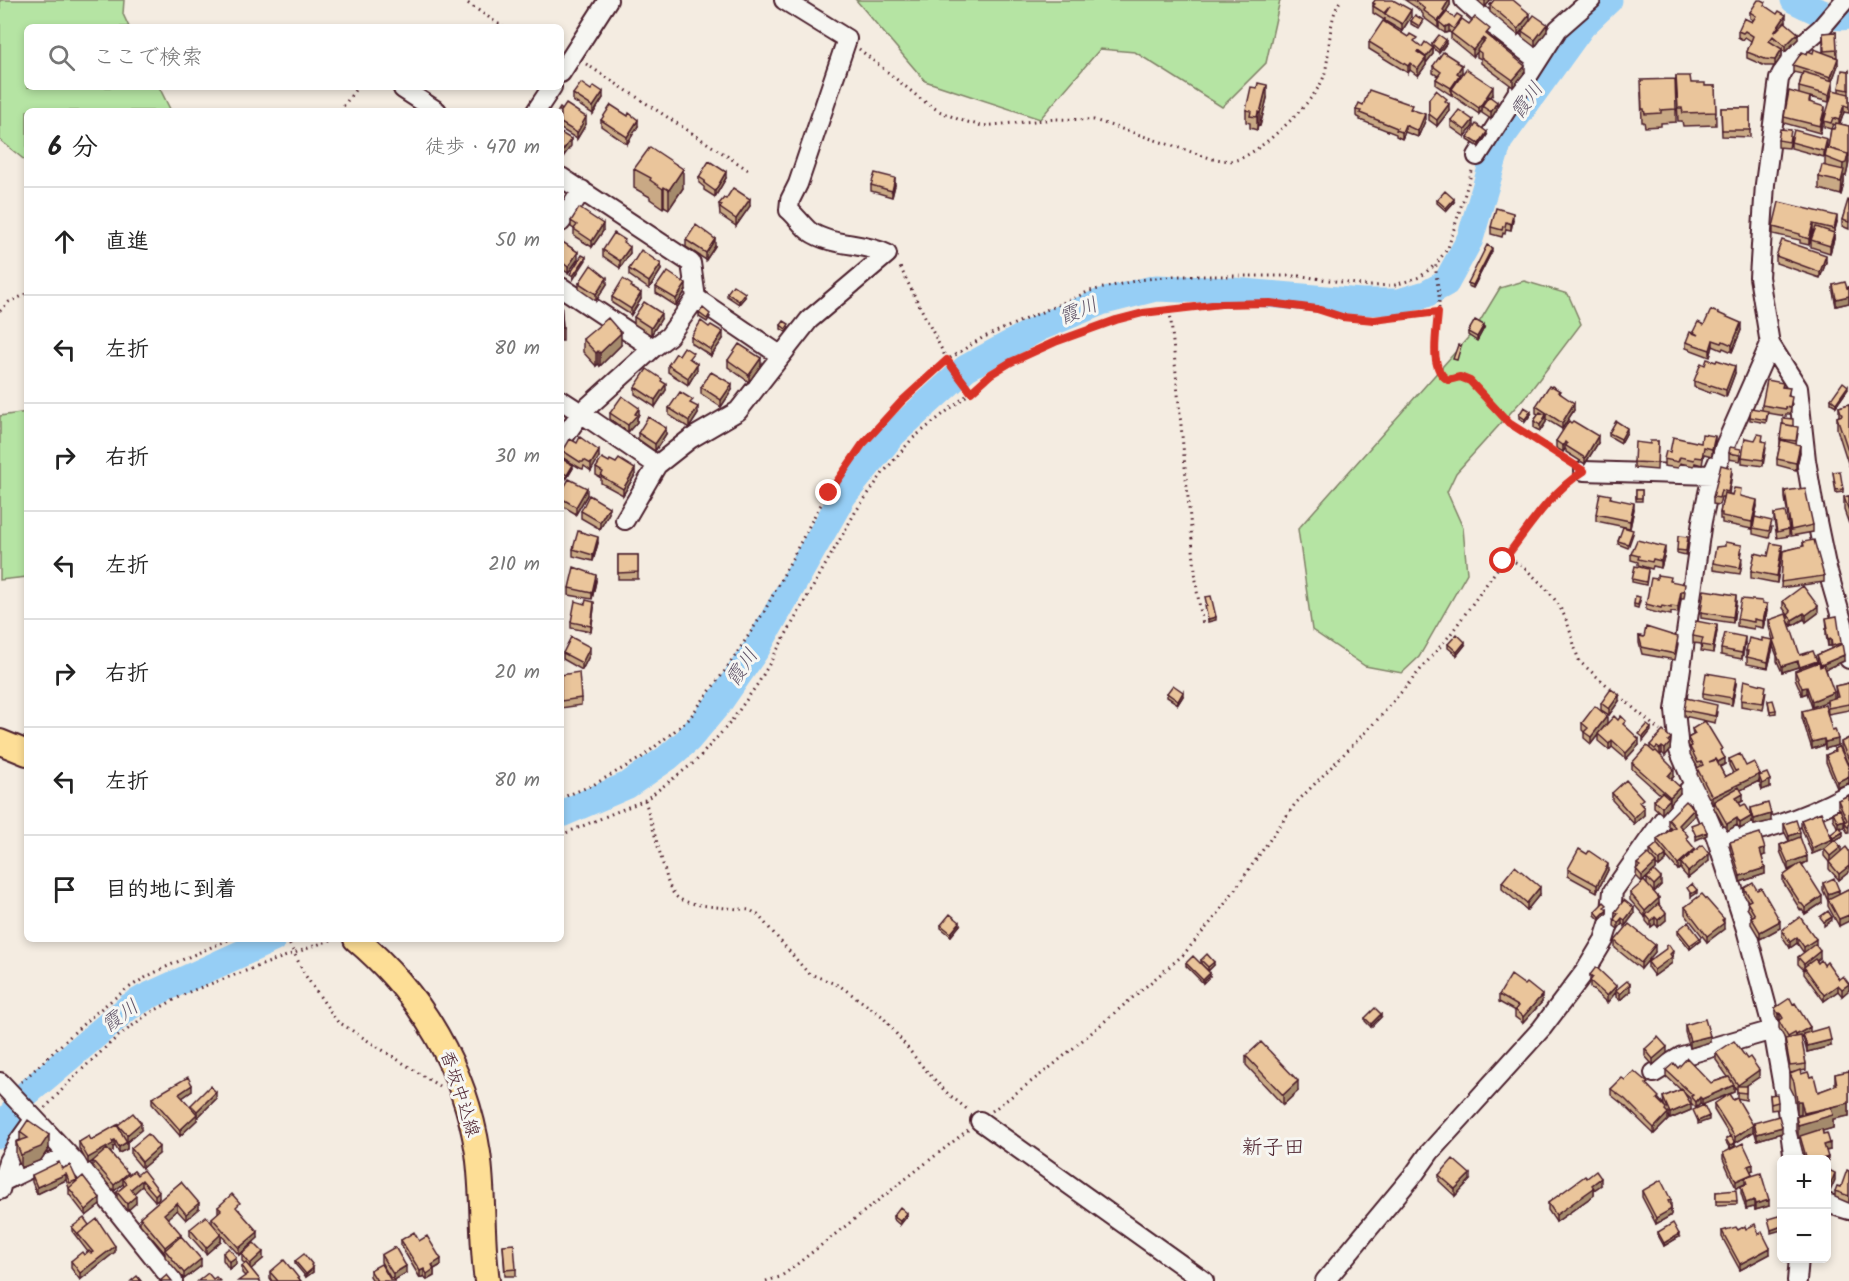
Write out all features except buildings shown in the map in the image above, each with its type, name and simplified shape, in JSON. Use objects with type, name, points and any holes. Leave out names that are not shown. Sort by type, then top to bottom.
[{"type":"main road","points":[[0,742],[24,752]]},
{"type":"main road","name":"香坂中込線","points":[[359,942],[388,969],[420,1007],[441,1041],[454,1069],[478,1154],[487,1281]]},
{"type":"street","points":[[564,68],[608,0]]},
{"type":"street","points":[[625,520],[657,465],[690,440],[738,411],[809,320],[887,254],[878,249],[820,237],[808,230],[789,210],[790,200],[798,184],[847,39],[784,0]]},
{"type":"street","points":[[1464,0],[1537,60]]},
{"type":"street","points":[[1478,156],[1558,29],[1591,0]]},
{"type":"street","points":[[1844,1],[1821,28],[1792,53],[1779,79],[1765,184],[1759,277],[1770,344],[1798,388],[1813,502],[1826,565],[1843,624],[1849,659]]},
{"type":"street","points":[[405,90],[432,108]]},
{"type":"street","points":[[538,108],[550,90]]},
{"type":"street","points":[[564,179],[691,263],[696,298],[669,336],[581,413],[564,437]]},
{"type":"street","points":[[564,217],[582,190]]},
{"type":"street","points":[[564,289],[653,348]]},
{"type":"street","points":[[696,298],[780,355]]},
{"type":"street","points":[[1770,344],[1712,475],[1702,521],[1675,700],[1679,750],[1716,837],[1746,929],[1773,1030],[1793,1155]]},
{"type":"street","points":[[564,402],[657,465]]},
{"type":"street","points":[[1584,471],[1712,475]]},
{"type":"street","points":[[1325,1281],[1430,1152],[1542,1028],[1586,970],[1604,940],[1610,921],[1610,900],[1613,891],[1663,820],[1694,784]]},
{"type":"street","points":[[1716,837],[1739,835],[1791,821],[1849,794]]},
{"type":"street","points":[[1654,1073],[1682,1056],[1773,1030]]},
{"type":"street","points":[[5,1092],[33,1116],[93,1181],[173,1281]]},
{"type":"street","points":[[1,1184],[8,1161],[33,1116]]},
{"type":"street","points":[[980,1121],[1204,1281]]},
{"type":"street","points":[[1,1184],[29,1169],[59,1160]]},
{"type":"street","points":[[1831,1204],[1849,1210]]},
{"type":"street","points":[[1797,1281],[1799,1263]]},
{"type":"path","points":[[463,0],[499,24]]},
{"type":"path","points":[[847,39],[922,100],[939,111],[960,120],[982,126],[1056,119],[1094,120],[1213,159],[1233,161],[1246,156],[1264,142],[1306,105],[1317,91],[1324,76],[1332,27],[1341,0]]},
{"type":"path","points":[[573,55],[750,171]]},
{"type":"path","points":[[342,108],[355,90]]},
{"type":"path","points":[[564,797],[593,785],[642,758],[688,720],[727,668],[764,612],[818,509],[862,445],[902,401],[947,360],[982,338],[1090,291],[1139,280],[1173,276],[1301,276],[1369,286],[1395,285],[1420,277],[1436,264],[1448,248],[1478,156]]},
{"type":"path","points":[[887,254],[897,262],[947,360],[971,392]]},
{"type":"path","points":[[766,1281],[780,1277],[787,1272],[1052,1066],[1184,955],[1217,915],[1295,804],[1380,717],[1450,634],[1550,501],[1567,483],[1584,471],[1509,423],[1470,381],[1460,377],[1448,380],[1438,372],[1436,360],[1440,302],[1436,264]]},
{"type":"path","points":[[0,310],[9,302],[24,295]]},
{"type":"path","points":[[564,834],[645,800],[695,762],[730,723],[759,682],[855,511],[883,473],[912,439],[991,374],[1011,362],[1055,342],[1116,320],[1143,313],[1221,304],[1270,303],[1317,309],[1342,317],[1374,320],[1438,312]]},
{"type":"path","points":[[1170,310],[1197,591],[1203,625]]},
{"type":"path","points":[[1503,561],[1512,560],[1518,563],[1546,587],[1557,600],[1580,662],[1668,738],[1677,739]]},
{"type":"path","points":[[645,800],[670,887],[678,898],[689,903],[750,910],[758,915],[808,973],[840,986],[882,1017],[946,1092],[980,1121]]},
{"type":"path","points":[[5,1092],[41,1064],[92,1016],[131,988],[149,976],[223,942]]},
{"type":"path","points":[[288,942],[305,975],[337,1021],[449,1093],[464,1098]]},
{"type":"path","points":[[33,1116],[116,1038],[148,1014],[191,990],[324,942]]},
{"type":"green space","points":[[0,0],[124,0],[123,14],[128,24],[24,24],[24,90],[160,90],[170,108],[24,108],[24,160],[0,140]]},
{"type":"green space","points":[[856,0],[1280,0],[1266,63],[1222,107],[1135,52],[1100,49],[1040,119],[925,81]]},
{"type":"green space","points":[[1524,281],[1568,294],[1581,324],[1531,390],[1456,473],[1447,492],[1463,528],[1467,573],[1419,657],[1402,673],[1365,666],[1312,630],[1298,529],[1474,331],[1500,288]]},
{"type":"green space","points":[[24,412],[24,577],[0,580],[0,416]]},
{"type":"waterway","name":"霞川","points":[[564,813],[628,785],[667,758],[688,740],[719,703],[757,648],[843,496],[893,434],[966,368],[1041,327],[1101,302],[1156,288],[1233,291],[1361,302],[1399,302],[1426,294],[1446,283],[1470,239],[1499,141],[1582,26],[1609,0]]},
{"type":"waterway","name":"霞川","points":[[1794,0],[1828,15],[1849,16]]},
{"type":"waterway","name":"霞川","points":[[0,1135],[26,1094],[129,1007],[266,942]]},
{"type":"district","name":"新子田","points":[[1273,1148]]},
{"type":"route","points":[[829,493],[862,445],[902,401],[947,360],[971,392],[991,374],[1011,362],[1055,342],[1116,320],[1143,313],[1221,304],[1270,303],[1317,309],[1342,317],[1374,320],[1438,312],[1436,360],[1438,372],[1448,380],[1460,377],[1470,381],[1509,423],[1584,471],[1567,483],[1550,501],[1503,561]]}]
